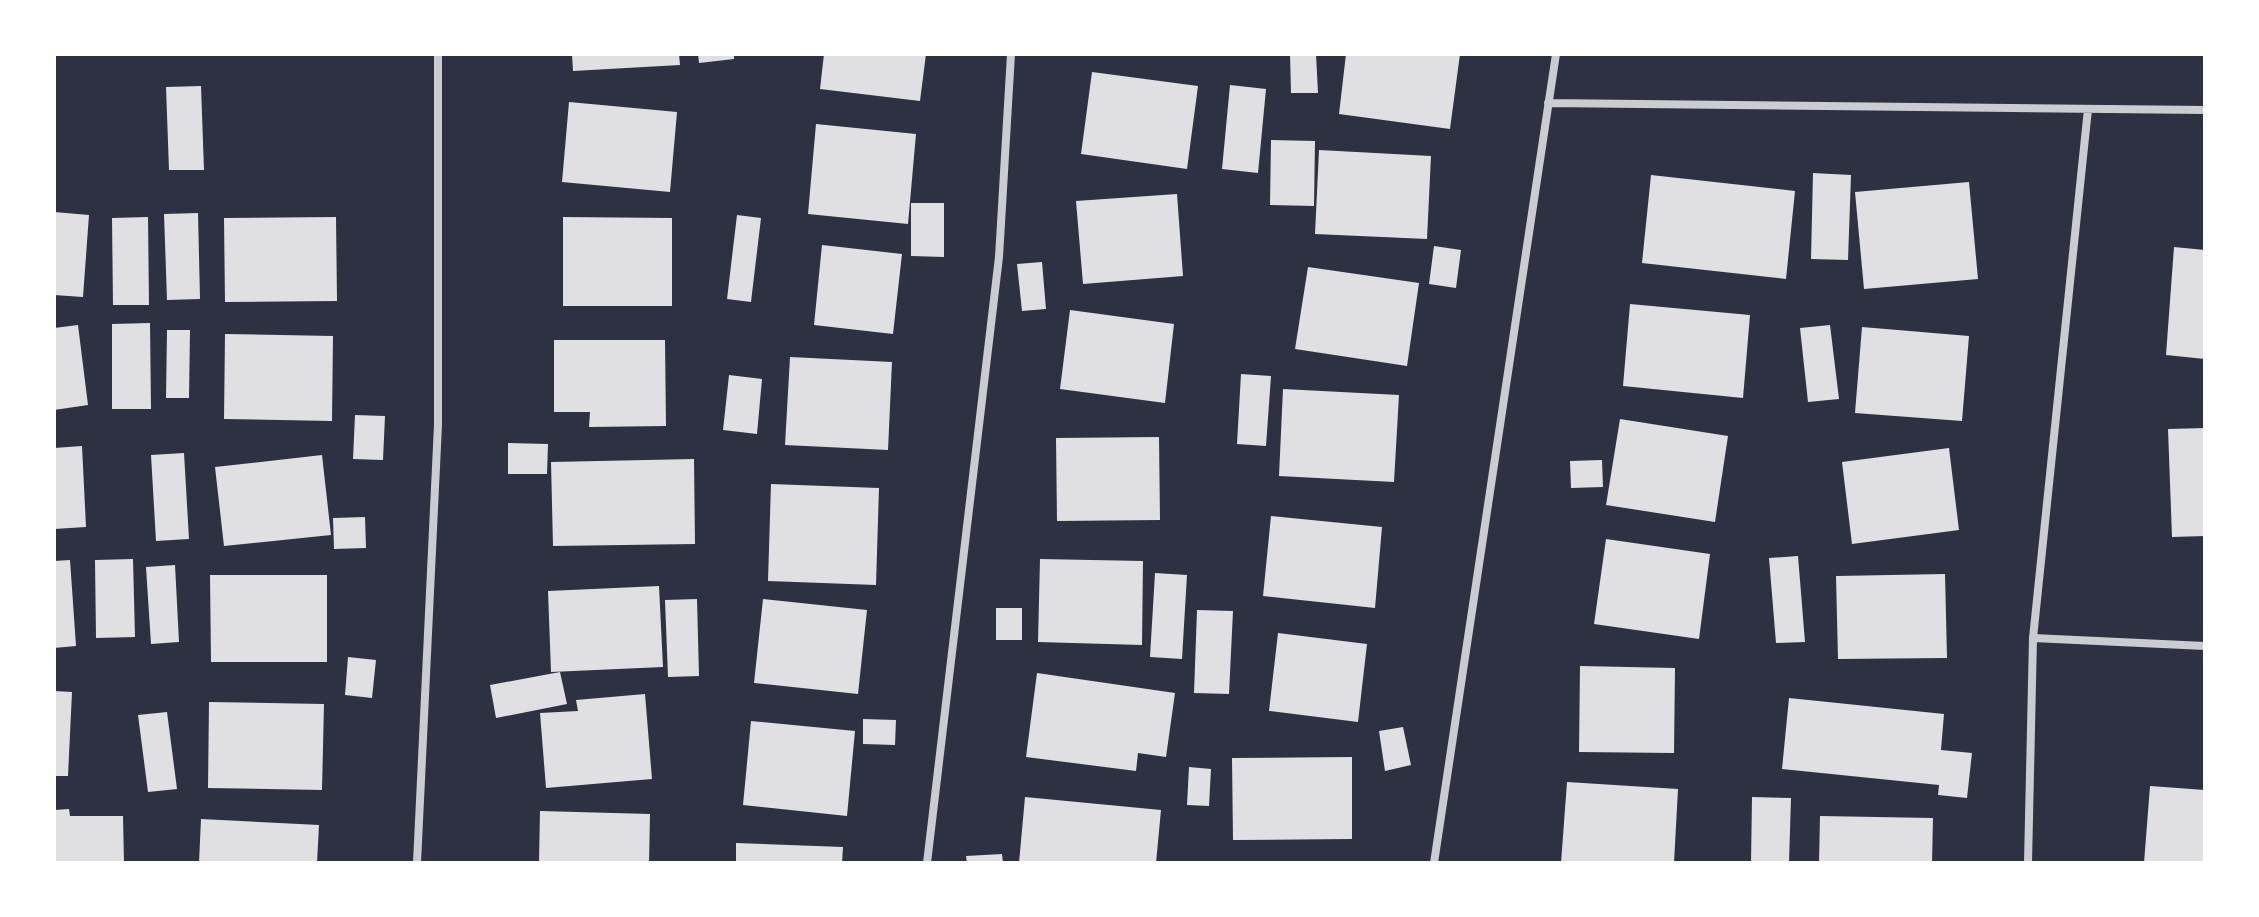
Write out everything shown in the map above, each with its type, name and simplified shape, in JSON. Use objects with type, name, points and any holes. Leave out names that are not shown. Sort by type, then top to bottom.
[{"type":"street","points":[[417,863],[438,425],[438,54]]},
{"type":"street","points":[[927,863],[999,257],[1011,54]]},
{"type":"street","points":[[1434,863],[1556,54]]},
{"type":"street","points":[[1548,103],[2205,110]]},
{"type":"street","points":[[2028,863],[2033,638],[2088,109]]},
{"type":"street","points":[[2033,638],[2205,646]]},
{"type":"building","points":[[572,54],[679,54],[680,65],[573,71]]},
{"type":"building","points":[[698,54],[734,54],[734,59],[699,63]]},
{"type":"building","points":[[824,54],[926,54],[920,101],[820,89]]},
{"type":"building","points":[[1290,54],[1316,54],[1318,93],[1291,93]]},
{"type":"building","points":[[1346,54],[1460,54],[1450,129],[1339,114]]},
{"type":"building","points":[[1092,72],[1198,86],[1187,169],[1081,154]]},
{"type":"building","points":[[1230,85],[1266,89],[1258,173],[1222,169]]},
{"type":"building","points":[[201,86],[204,170],[169,170],[166,87]]},
{"type":"building","points":[[569,102],[677,112],[670,192],[562,182]]},
{"type":"building","points":[[816,124],[916,134],[908,224],[808,214]]},
{"type":"building","points":[[1271,140],[1315,141],[1314,206],[1270,205]]},
{"type":"building","points":[[1319,150],[1431,156],[1427,239],[1315,234]]},
{"type":"building","points":[[1813,173],[1851,175],[1848,260],[1811,259]]},
{"type":"building","points":[[1651,175],[1795,191],[1786,279],[1642,263]]},
{"type":"building","points":[[1969,182],[1978,279],[1864,289],[1855,192]]},
{"type":"building","points":[[1177,194],[1183,276],[1083,284],[1076,201]]},
{"type":"building","points":[[911,203],[944,203],[944,257],[911,256]]},
{"type":"building","points":[[54,212],[89,215],[83,297],[54,295]]},
{"type":"building","points":[[198,213],[200,299],[167,300],[164,214]]},
{"type":"building","points":[[737,215],[761,218],[751,302],[727,299]]},
{"type":"building","points":[[148,217],[149,305],[113,305],[112,218]]},
{"type":"building","points":[[336,217],[337,301],[225,302],[224,218]]},
{"type":"building","points":[[563,217],[672,218],[672,306],[563,306]]},
{"type":"building","points":[[822,245],[902,254],[893,334],[814,325]]},
{"type":"building","points":[[1434,246],[1461,250],[1456,288],[1429,284]]},
{"type":"building","points":[[2174,247],[2205,250],[2205,359],[2166,355]]},
{"type":"building","points":[[1042,262],[1046,309],[1022,311],[1017,264]]},
{"type":"building","points":[[1308,267],[1419,283],[1407,366],[1295,349]]},
{"type":"building","points":[[1630,304],[1750,315],[1743,398],[1623,386]]},
{"type":"building","points":[[1070,310],[1174,324],[1165,403],[1060,389]]},
{"type":"building","points":[[150,323],[151,409],[112,409],[112,324]]},
{"type":"building","points":[[78,325],[88,405],[54,410],[54,328]]},
{"type":"building","points":[[1830,325],[1839,399],[1808,402],[1800,328]]},
{"type":"building","points":[[1862,327],[1969,336],[1962,421],[1855,413]]},
{"type":"building","points":[[167,330],[190,330],[189,398],[166,398]]},
{"type":"building","points":[[225,334],[333,336],[332,421],[224,419]]},
{"type":"building","points":[[554,340],[665,340],[666,426],[589,427],[590,412],[554,412]]},
{"type":"building","points":[[790,357],[892,362],[888,450],[785,445]]},
{"type":"building","points":[[1241,374],[1271,376],[1266,446],[1237,444]]},
{"type":"building","points":[[729,375],[762,379],[757,434],[723,430]]},
{"type":"building","points":[[1283,389],[1399,395],[1394,482],[1279,476]]},
{"type":"building","points":[[355,415],[385,416],[383,460],[353,459]]},
{"type":"building","points":[[1620,419],[1728,436],[1715,522],[1606,505]]},
{"type":"building","points":[[2205,428],[2205,536],[2172,537],[2168,429]]},
{"type":"building","points":[[1159,437],[1160,520],[1057,521],[1056,438]]},
{"type":"building","points":[[508,443],[548,444],[547,474],[508,474]]},
{"type":"building","points":[[82,446],[86,527],[54,529],[54,448]]},
{"type":"building","points":[[1949,448],[1959,530],[1852,544],[1842,462]]},
{"type":"building","points":[[184,453],[189,539],[156,541],[151,455]]},
{"type":"building","points":[[322,455],[331,535],[224,546],[215,467]]},
{"type":"building","points":[[694,459],[695,544],[553,546],[551,462]]},
{"type":"building","points":[[1602,460],[1603,487],[1571,488],[1570,461]]},
{"type":"building","points":[[771,484],[879,488],[876,585],[768,581]]},
{"type":"building","points":[[1271,516],[1382,527],[1375,608],[1263,596]]},
{"type":"building","points":[[365,517],[366,548],[334,549],[333,518]]},
{"type":"building","points":[[1606,539],[1710,554],[1699,639],[1594,624]]},
{"type":"building","points":[[1798,556],[1805,642],[1776,643],[1769,558]]},
{"type":"building","points":[[133,559],[135,637],[96,638],[95,560]]},
{"type":"building","points":[[1040,559],[1143,561],[1142,645],[1038,642]]},
{"type":"building","points":[[70,560],[76,646],[54,648],[54,561]]},
{"type":"building","points":[[175,565],[179,642],[151,644],[146,567]]},
{"type":"building","points":[[1155,573],[1187,575],[1182,659],[1150,657]]},
{"type":"building","points":[[1945,574],[1947,658],[1838,659],[1836,576]]},
{"type":"building","points":[[210,575],[327,575],[327,662],[211,662]]},
{"type":"building","points":[[659,586],[663,667],[551,672],[548,591]]},
{"type":"building","points":[[697,599],[699,676],[668,677],[665,600]]},
{"type":"building","points":[[763,599],[867,610],[858,694],[754,683]]},
{"type":"building","points":[[996,608],[1022,608],[1022,640],[996,640]]},
{"type":"building","points":[[1197,610],[1233,611],[1229,694],[1194,693]]},
{"type":"building","points":[[1278,633],[1367,644],[1358,722],[1269,711]]},
{"type":"building","points":[[348,657],[376,660],[372,698],[345,695]]},
{"type":"building","points":[[1580,666],[1675,668],[1674,753],[1579,752]]},
{"type":"building","points":[[560,672],[567,704],[496,718],[490,685]]},
{"type":"building","points":[[1037,673],[1175,693],[1166,757],[1138,753],[1136,771],[1026,757]]},
{"type":"building","points":[[54,691],[72,692],[68,776],[54,776]]},
{"type":"building","points":[[645,694],[652,779],[546,788],[540,713],[578,711],[576,700]]},
{"type":"building","points":[[1789,698],[1944,714],[1941,750],[1972,753],[1967,798],[1938,795],[1939,785],[1782,769]]},
{"type":"building","points":[[209,702],[324,704],[322,790],[208,788]]},
{"type":"building","points":[[167,712],[177,789],[148,792],[138,715]]},
{"type":"building","points":[[863,719],[896,720],[895,745],[863,744]]},
{"type":"building","points":[[751,721],[855,731],[847,816],[743,805]]},
{"type":"building","points":[[1403,727],[1411,765],[1385,771],[1379,731]]},
{"type":"building","points":[[1352,757],[1352,839],[1233,840],[1232,758]]},
{"type":"building","points":[[1189,767],[1211,769],[1209,806],[1187,805]]},
{"type":"building","points":[[1567,782],[1678,789],[1674,863],[1561,863]]},
{"type":"building","points":[[2150,786],[2205,790],[2205,863],[2144,863]]},
{"type":"building","points":[[1025,797],[1161,810],[1156,863],[1019,863]]},
{"type":"building","points":[[1752,797],[1791,798],[1789,863],[1751,863]]},
{"type":"building","points":[[69,809],[70,816],[123,816],[124,863],[54,863],[54,810]]},
{"type":"building","points":[[540,811],[650,814],[649,863],[539,863]]},
{"type":"building","points":[[1820,816],[1933,818],[1932,863],[1819,863]]},
{"type":"building","points":[[201,819],[319,825],[317,863],[199,863]]},
{"type":"building","points":[[736,843],[843,847],[842,863],[736,863]]},
{"type":"building","points":[[1002,854],[1003,863],[967,863],[966,856]]}]
